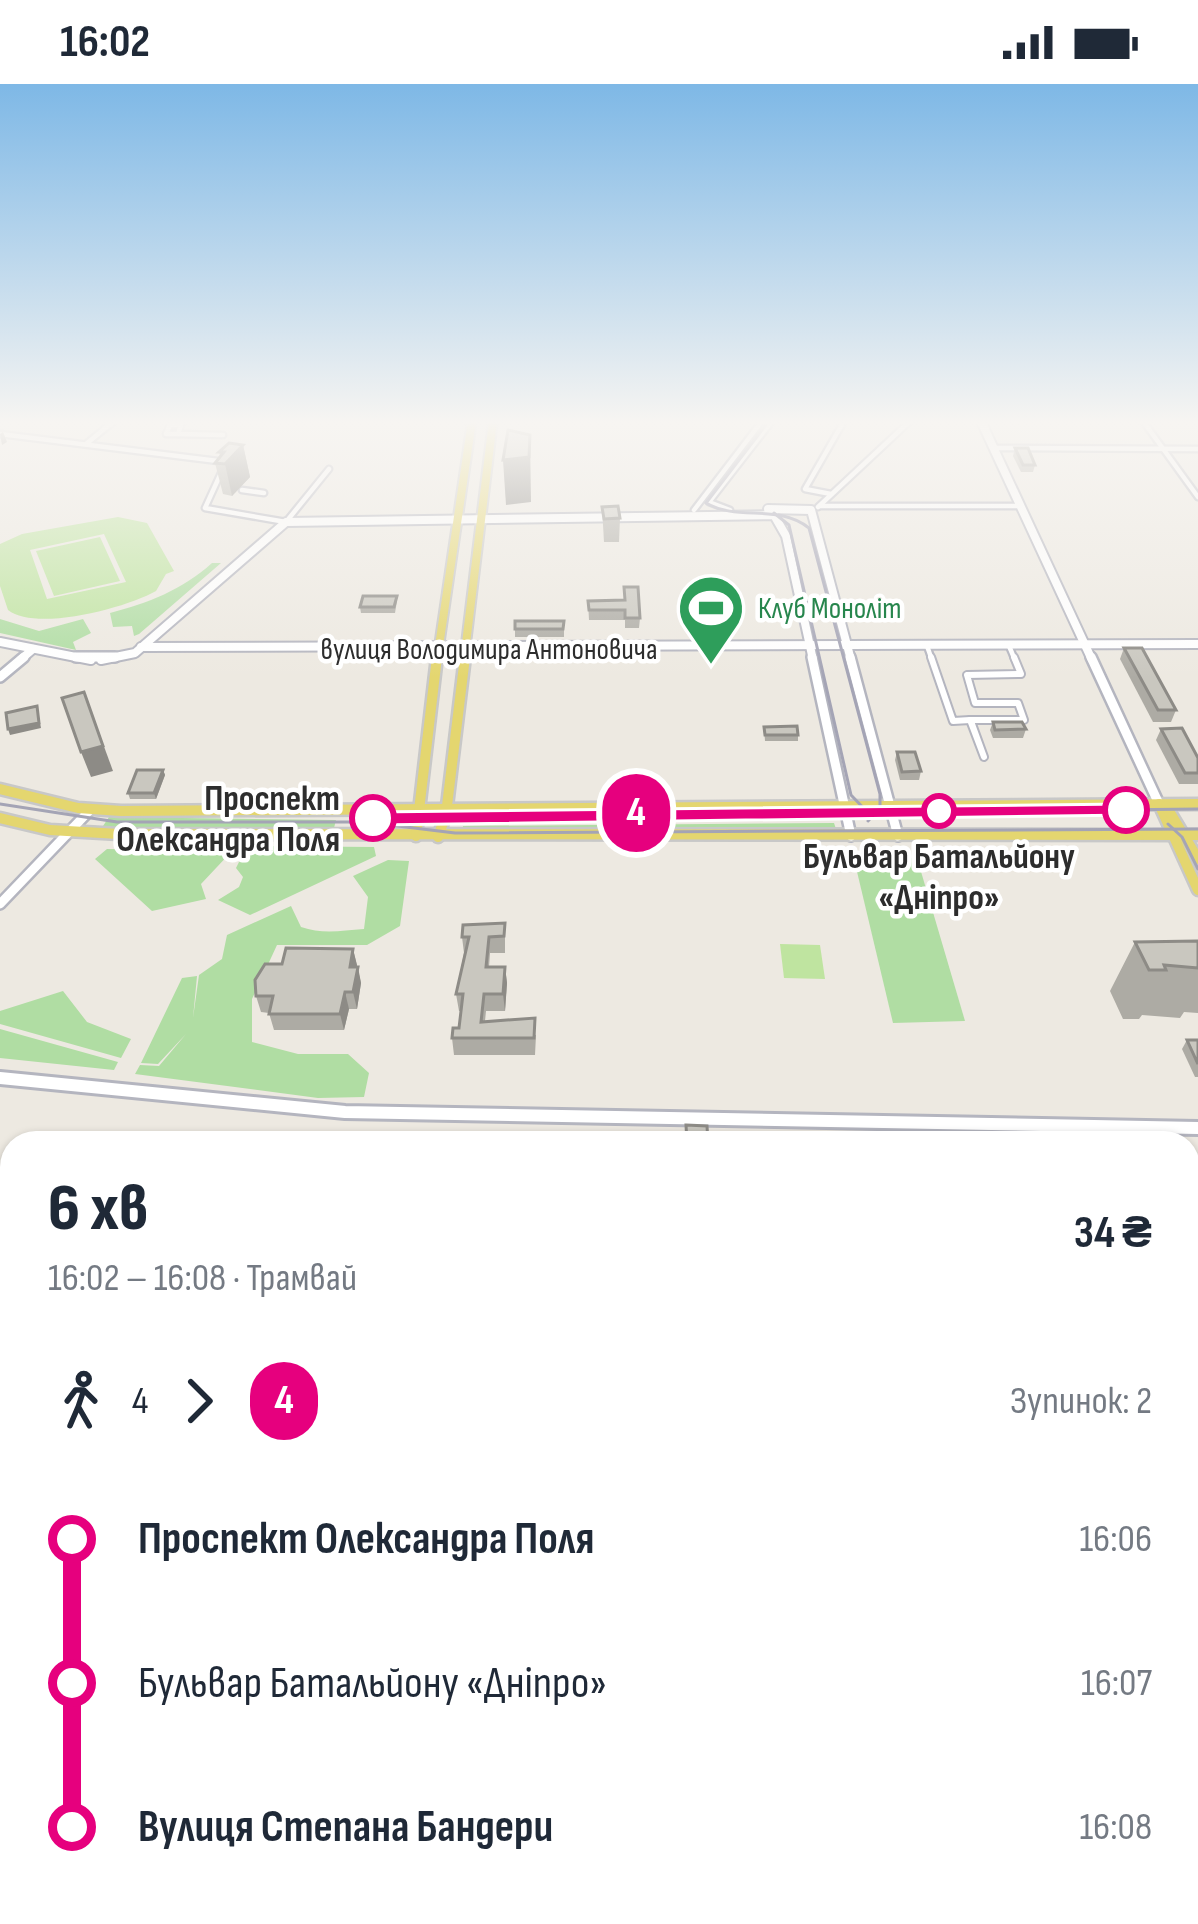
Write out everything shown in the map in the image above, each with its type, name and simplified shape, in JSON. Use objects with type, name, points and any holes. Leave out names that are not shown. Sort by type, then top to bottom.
[{"type":"main road","points":[[416,836],[415,810],[459,507]]},
{"type":"main road","points":[[438,836],[447,809],[483,507]]},
{"type":"main road","points":[[420,775],[451,775]]},
{"type":"main road","points":[[0,789],[90,810],[1198,804]]},
{"type":"main road","points":[[1159,804],[1198,890]]},
{"type":"main road","points":[[1159,804],[1172,809],[1195,843]]},
{"type":"main road","points":[[0,818],[71,832],[1172,835],[1195,843]]},
{"type":"main road","points":[[1140,835],[1178,849]]},
{"type":"street","points":[[206,507],[286,522],[931,507]]},
{"type":"street","points":[[138,650],[298,507]]},
{"type":"street","points":[[689,513],[694,507]]},
{"type":"street","points":[[689,513],[700,507]]},
{"type":"street","points":[[722,507],[730,510]]},
{"type":"street","points":[[1019,507],[1159,804]]},
{"type":"street","points":[[816,508],[898,836]]},
{"type":"street","points":[[689,513],[780,517],[797,510]]},
{"type":"street","points":[[780,517],[851,836]]},
{"type":"street","name":"вулиця Володимира Антоновича","points":[[0,642],[96,661],[138,650],[1198,644]]},
{"type":"street","points":[[927,646],[953,721],[971,722],[1024,720],[1018,703],[975,703],[967,674],[1021,674],[1009,646]]},
{"type":"street","points":[[0,676],[33,649]]},
{"type":"street","points":[[0,904],[90,810]]},
{"type":"street","points":[[0,1078],[365,1112],[1198,1128]]},
{"type":"green space","points":[[118,517],[147,523],[174,571],[166,574],[156,591],[124,604],[59,618],[21,616],[8,610],[0,586],[0,544],[22,534]],"holes":[[[104,534],[126,582],[47,599],[30,550]]]},
{"type":"green space","points":[[100,537],[120,581],[54,596],[36,551]]},
{"type":"green space","points":[[212,563],[221,563],[139,634],[134,636],[132,626],[113,627],[110,613],[164,594]]},
{"type":"green space","points":[[0,619],[39,631],[83,619],[91,633],[73,642],[76,650],[0,633]]},
{"type":"green space","points":[[832,814],[833,819],[464,820],[464,815]]},
{"type":"green space","points":[[109,817],[336,820],[334,828],[343,828],[101,829]]},
{"type":"green space","points":[[834,823],[836,829],[463,831],[463,826]]},
{"type":"green space","points":[[247,846],[374,847],[376,856],[250,915],[218,900],[239,887],[243,877],[236,868]]},
{"type":"green space","points":[[107,849],[232,851],[201,884],[206,899],[152,911],[95,859]]},
{"type":"green space","points":[[917,858],[965,1021],[893,1023],[854,859]]},
{"type":"green space","points":[[388,860],[409,861],[400,926],[367,945],[277,945],[252,999],[252,1042],[298,1054],[348,1054],[369,1073],[364,1097],[318,1098],[135,1074],[140,1065],[159,1066],[186,1034],[158,1064],[141,1063],[182,978],[197,976],[193,1018],[199,975],[222,959],[227,935],[291,906],[301,927],[364,929],[368,897],[353,876]]},
{"type":"green space","points":[[780,944],[820,945],[825,979],[784,978]]},
{"type":"green space","points":[[63,991],[87,1022],[131,1039],[121,1058],[0,1024],[0,1011]]},
{"type":"green space","points":[[0,1029],[118,1062],[114,1070],[0,1058]]},
{"type":"building","points":[[602,507],[618,507],[620,518],[604,519]]},
{"type":"building","points":[[624,587],[638,587],[640,618],[625,618],[625,610],[589,610],[588,601],[625,600]]},
{"type":"building","points":[[363,596],[397,596],[394,607],[360,607]]},
{"type":"building","points":[[515,621],[564,621],[563,629],[515,629]]},
{"type":"building","points":[[1124,648],[1142,648],[1176,710],[1158,710]]},
{"type":"building","points":[[84,692],[103,746],[81,752],[62,698]]},
{"type":"building","points":[[37,706],[39,723],[8,729],[6,713]]},
{"type":"building","points":[[993,722],[1022,722],[1026,729],[995,730]]},
{"type":"building","points":[[797,726],[798,735],[765,735],[764,727]]},
{"type":"building","points":[[1182,728],[1198,758],[1198,773],[1185,773],[1161,729]]},
{"type":"building","points":[[897,752],[915,752],[921,771],[902,772]]},
{"type":"building","points":[[137,770],[163,770],[154,793],[128,793]]},
{"type":"building","points":[[505,923],[504,936],[489,937],[486,967],[505,967],[503,994],[484,994],[481,1022],[535,1018],[534,1038],[452,1038],[453,1028],[459,1028],[463,994],[456,994],[469,937],[462,937],[463,925]]},
{"type":"building","points":[[1198,941],[1198,968],[1164,965],[1166,970],[1149,970],[1135,942]]},
{"type":"building","points":[[286,948],[353,949],[350,967],[358,967],[353,992],[345,992],[340,1014],[269,1014],[273,996],[256,996],[255,980],[265,964],[282,964]]},
{"type":"building","points":[[1187,1040],[1198,1040],[1198,1064]]},
{"type":"building","points":[[686,1125],[707,1126],[707,1131],[686,1131]]},
{"type":"tram line","points":[[714,507],[776,515]]},
{"type":"tram line","points":[[776,515],[809,528],[880,794],[876,813]]},
{"type":"tram line","points":[[776,515],[789,525],[851,795],[868,813]]},
{"type":"tram line","points":[[0,804],[117,822],[365,822],[455,833],[1174,829]]},
{"type":"tram line","points":[[876,813],[1198,809]]},
{"type":"tram line","name":"4","points":[[373,818],[1126,810]]},
{"type":"tram line","points":[[412,818],[868,813]]},
{"type":"tram line","points":[[868,813],[872,817]]},
{"type":"tram line","points":[[868,813],[876,813]]},
{"type":"tram line","points":[[872,817],[876,813]]},
{"type":"tram line","points":[[868,821],[872,817]]},
{"type":"tram line","points":[[1168,824],[1174,829]]},
{"type":"tram line","points":[[1174,829],[1198,869]]},
{"type":"tram line","points":[[1174,829],[1198,829]]},
{"type":"place","name":"Клуб Моноліт","points":[[711,667]]},
{"type":"place","name":"Бульвар Батальйону «Дніпро»","points":[[939,811]]},
{"type":"place","name":"Проспект Олександра Поля","points":[[373,818]]}]
